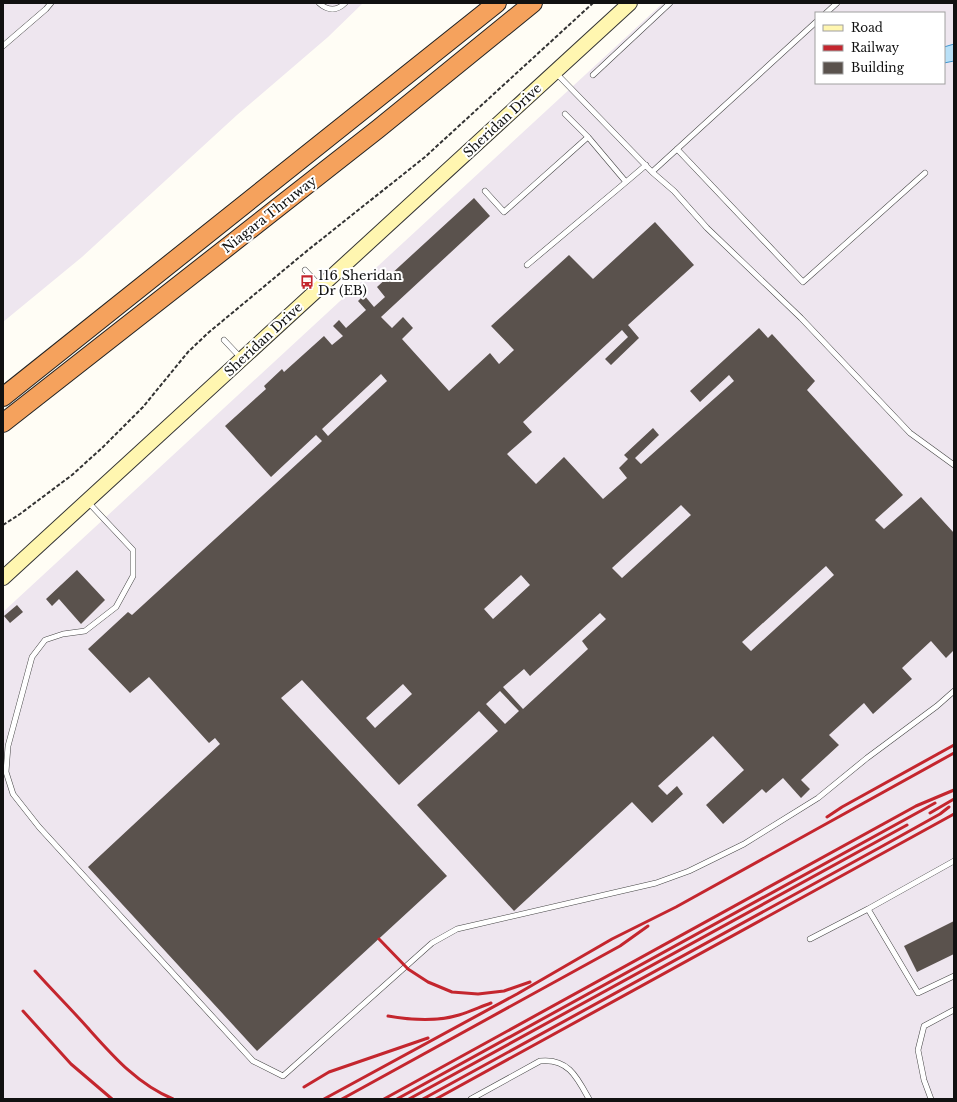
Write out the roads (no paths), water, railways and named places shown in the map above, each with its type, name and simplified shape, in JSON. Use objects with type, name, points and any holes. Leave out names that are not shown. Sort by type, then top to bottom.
[{"type":"highway","name":"Niagara Thruway","points":[[3,396],[498,3]]},
{"type":"highway","name":"Niagara Thruway","points":[[3,422],[378,129],[533,3]]},
{"type":"main road","name":"Sheridan Drive","points":[[3,578],[630,3]]},
{"type":"lane","points":[[3,46],[46,9],[50,3]]},
{"type":"lane","points":[[319,3],[325,8],[335,9],[345,3]]},
{"type":"lane","points":[[593,75],[670,3]]},
{"type":"lane","points":[[827,12],[837,3]]},
{"type":"lane","points":[[652,172],[815,23]]},
{"type":"lane","points":[[555,72],[652,172],[674,192],[707,228],[801,318],[910,433],[954,465]]},
{"type":"lane","points":[[565,114],[588,137],[626,182]]},
{"type":"lane","points":[[485,191],[504,212],[588,137]]},
{"type":"lane","points":[[677,149],[803,282],[925,173]]},
{"type":"lane","points":[[527,265],[646,165]]},
{"type":"lane","points":[[305,270],[321,287]]},
{"type":"lane","points":[[224,340],[242,359]]},
{"type":"lane","points":[[88,501],[133,550],[133,576],[116,606],[85,631],[63,634],[45,640],[32,657],[8,746],[6,772],[13,794],[39,827],[253,1062],[283,1076],[432,943],[458,929],[656,883],[696,868],[744,844],[818,798],[867,758],[937,706],[954,690]]},
{"type":"lane","points":[[3,777],[11,788]]},
{"type":"lane","points":[[810,939],[868,909],[954,861]]},
{"type":"lane","points":[[868,909],[918,993],[954,976]]},
{"type":"lane","points":[[931,1099],[924,1080],[918,1050],[924,1026],[954,1010]]},
{"type":"lane","points":[[471,1099],[540,1061],[552,1060],[564,1066],[577,1078],[589,1099]]},
{"type":"water","points":[[954,44],[954,61],[945,63],[945,47]]},
{"type":"railway","points":[[827,817],[842,807],[954,745]]},
{"type":"railway","points":[[324,1099],[517,994],[612,939],[676,907],[954,753]]},
{"type":"railway","points":[[384,1099],[916,806],[954,790]]},
{"type":"railway","points":[[930,813],[954,799]]},
{"type":"railway","points":[[397,1099],[935,803]]},
{"type":"railway","points":[[423,1099],[879,848],[940,814],[949,807]]},
{"type":"railway","points":[[436,1099],[954,814]]},
{"type":"railway","points":[[409,1099],[907,825]]},
{"type":"railway","points":[[342,1099],[620,946],[648,926]]},
{"type":"railway","points":[[379,939],[408,969],[428,982],[452,992],[478,994],[504,991],[530,982]]},
{"type":"railway","points":[[35,971],[126,1068],[148,1086],[173,1099]]},
{"type":"railway","points":[[388,1016],[406,1019],[441,1019],[459,1015],[491,1003]]},
{"type":"railway","points":[[23,1011],[71,1064],[112,1099]]},
{"type":"railway","points":[[304,1087],[329,1072],[428,1038]]},
{"type":"place","name":"116 Sheridan Dr (EB)","points":[[307,282]]}]
